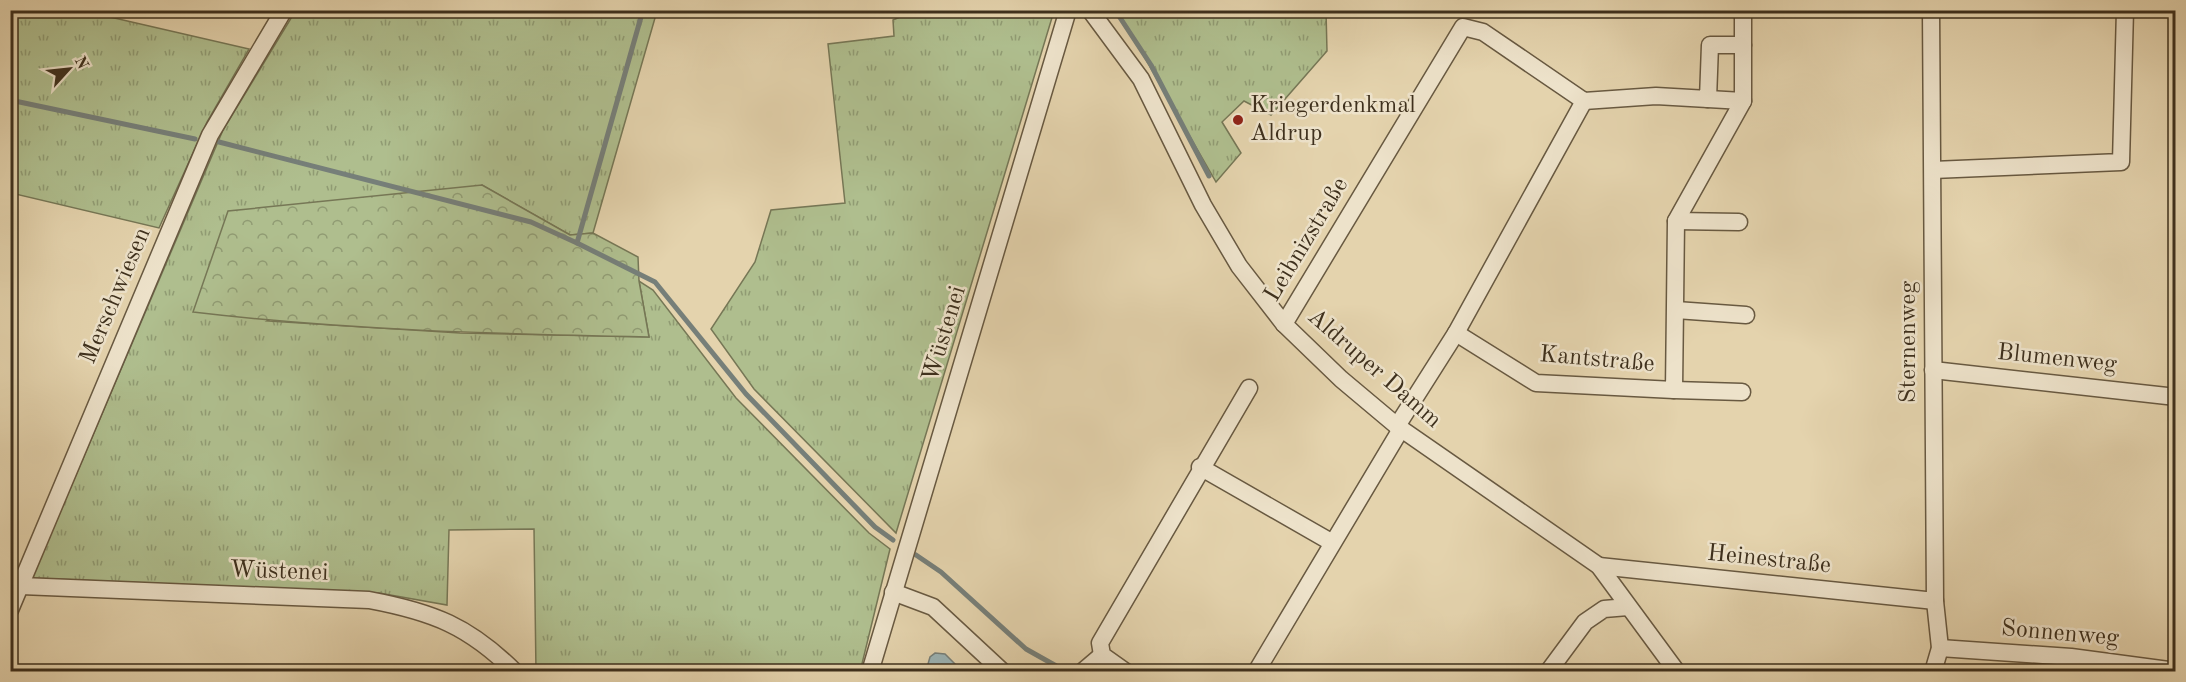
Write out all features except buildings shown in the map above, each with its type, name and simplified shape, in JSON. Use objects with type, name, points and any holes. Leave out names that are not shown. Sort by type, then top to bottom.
[{"type":"street","name":"Merschwiesen","points":[[10,610],[210,135],[284,10]]},
{"type":"street","name":"Wüstenei","points":[[870,672],[1068,10]]},
{"type":"street","name":"Aldruper Damm","points":[[1090,10],[1141,79],[1203,205],[1239,266],[1284,324],[1341,379],[1399,428],[1599,566],[1677,672]]},
{"type":"street","name":"Kantstraße","points":[[1674,390],[1676,221],[1743,101],[1743,10]]},
{"type":"street","name":"Sternenweg","points":[[1931,10],[1935,601],[1940,648],[1933,672]]},
{"type":"street","points":[[1933,170],[2121,162],[2126,10]]},
{"type":"street","name":"Leibnizstraße","points":[[1284,324],[1463,27],[1483,32],[1584,101]]},
{"type":"street","points":[[1708,99],[1710,45],[1743,45]]},
{"type":"street","points":[[1256,672],[1456,333],[1584,101],[1656,96],[1743,101]]},
{"type":"street","points":[[1676,221],[1739,222]]},
{"type":"street","points":[[1676,310],[1746,315]]},
{"type":"street","name":"Kantstraße","points":[[1456,333],[1536,384],[1742,392]]},
{"type":"street","name":"Blumenweg","points":[[1933,370],[2175,397]]},
{"type":"street","points":[[1126,672],[1102,655],[1100,643],[1200,468],[1249,388]]},
{"type":"street","points":[[1200,468],[1332,542]]},
{"type":"street","name":"Heinestraße","points":[[1599,566],[1935,601]]},
{"type":"street","name":"Wüstenei","points":[[21,586],[369,600],[410,608],[452,622],[490,646],[515,672]]},
{"type":"street","points":[[893,592],[933,608],[1003,672]]},
{"type":"street","points":[[1548,672],[1585,622],[1604,609],[1628,607]]},
{"type":"street","name":"Sonnenweg","points":[[1940,648],[2071,657],[2175,671]]},
{"type":"street","points":[[1083,671],[1102,655]]},
{"type":"green space","points":[[296,10],[657,11],[593,233],[570,235],[482,185],[267,321],[460,333],[649,337],[639,281],[653,290],[736,398],[869,533],[890,549],[860,672],[536,671],[534,529],[449,530],[447,605],[379,593],[32,578],[223,130]]},
{"type":"green space","points":[[11,11],[84,11],[249,49],[207,122],[159,228],[11,193]]},
{"type":"green space","points":[[914,11],[1054,11],[896,533],[754,389],[711,329],[755,262],[771,210],[845,203],[828,44],[894,36],[893,20]]},
{"type":"green space","points":[[1118,11],[1326,11],[1327,51],[1271,115],[1244,101],[1222,122],[1241,153],[1216,182]]},
{"type":"green space","points":[[482,185],[570,235],[593,233],[638,257],[639,281],[649,337],[478,333],[364,327],[193,312],[228,211]]},
{"type":"water","points":[[935,653],[945,654],[962,671],[926,671],[930,657]]},
{"type":"waterway","points":[[219,142],[531,222],[577,243],[643,10]]},
{"type":"waterway","points":[[1115,10],[1151,65],[1209,176]]},
{"type":"waterway","points":[[10,100],[195,139]]},
{"type":"waterway","points":[[577,243],[655,282],[746,394],[875,527],[893,540]]},
{"type":"waterway","points":[[916,555],[941,572],[1026,649],[1067,672]]},
{"type":"place","name":"Kriegerdenkmal Aldrup","points":[[1238,120]]}]
